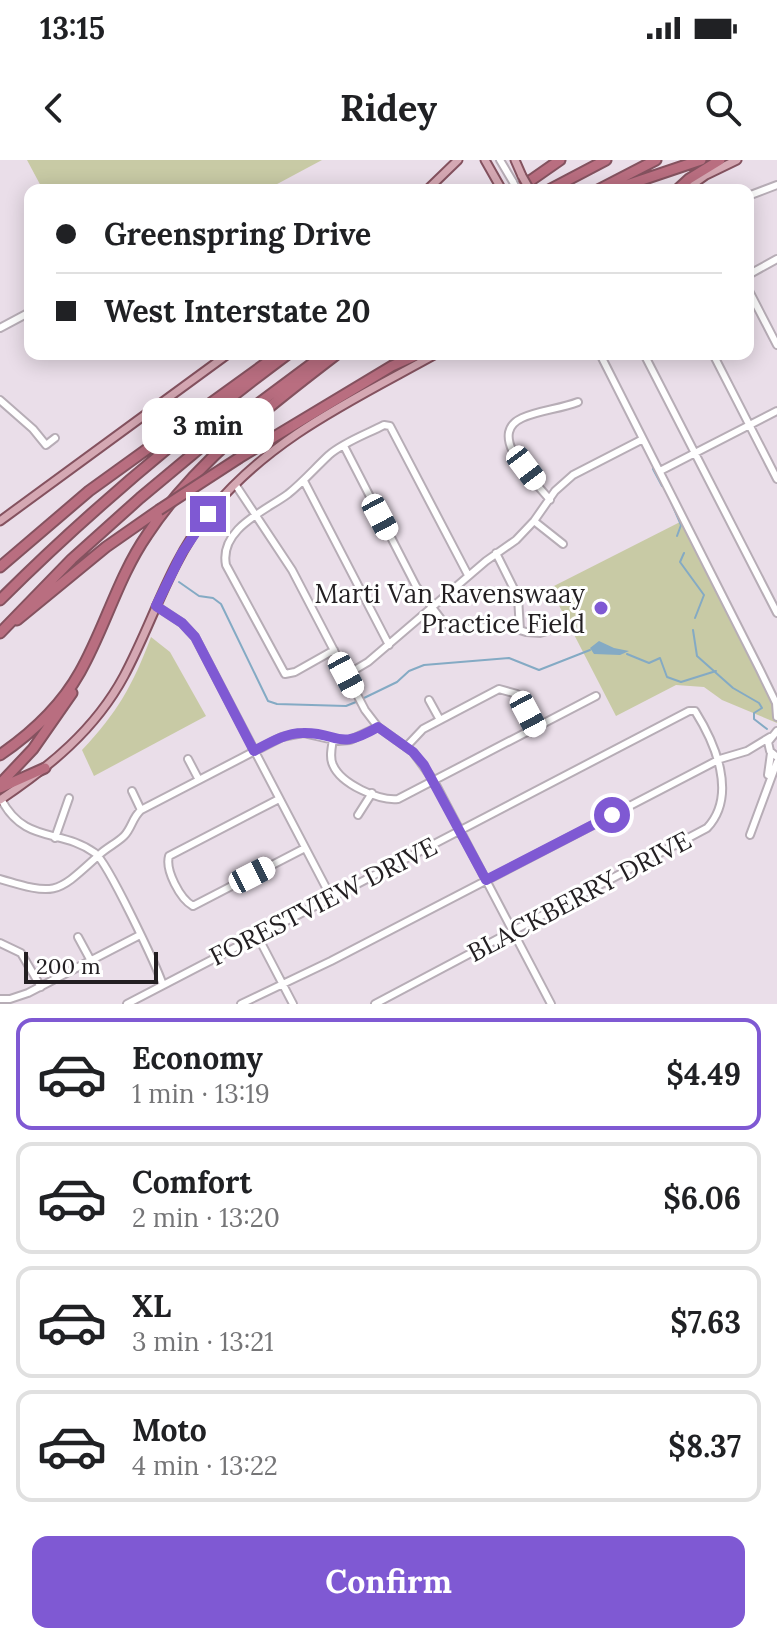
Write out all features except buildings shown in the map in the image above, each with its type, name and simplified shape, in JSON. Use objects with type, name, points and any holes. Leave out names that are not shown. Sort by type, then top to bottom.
[{"type":"highway","points":[[520,184],[560,160]]},
{"type":"highway","points":[[560,184],[606,160]]},
{"type":"highway","points":[[610,184],[656,160]]},
{"type":"highway","points":[[630,184],[701,160]]},
{"type":"highway","points":[[684,184],[720,160]]},
{"type":"highway","points":[[0,567],[89,491],[271,360]]},
{"type":"highway","points":[[0,600],[120,488],[201,420],[280,360]]},
{"type":"highway","points":[[3,629],[72,559],[140,498],[223,430],[317,360]]},
{"type":"highway","points":[[0,755],[38,726],[79,674],[122,578],[146,535],[180,492],[238,435],[330,360]]},
{"type":"highway","points":[[3,629],[106,547],[159,510],[239,458],[406,360]]},
{"type":"highway","points":[[0,786],[52,724],[78,683],[79,674]]},
{"type":"highway","points":[[0,786],[45,768]]},
{"type":"main road","points":[[433,184],[458,160]]},
{"type":"main road","points":[[485,160],[499,184]]},
{"type":"main road","points":[[515,160],[527,184]]},
{"type":"main road","points":[[693,184],[737,160]]},
{"type":"main road","points":[[0,521],[220,360]]},
{"type":"main road","points":[[0,800],[45,768],[84,732],[108,702],[137,650],[175,566],[195,533],[235,484],[278,445],[311,422],[425,360]]},
{"type":"street","points":[[500,160],[513,184]]},
{"type":"street","points":[[754,194],[777,185]]},
{"type":"street","points":[[754,272],[777,259]]},
{"type":"street","points":[[754,299],[774,332],[777,345]]},
{"type":"street","points":[[0,328],[24,315]]},
{"type":"street","points":[[603,360],[776,700],[777,717]]},
{"type":"street","points":[[647,360],[777,613]]},
{"type":"street","points":[[716,360],[777,478]]},
{"type":"street","points":[[0,400],[46,445],[55,438]]},
{"type":"street","points":[[550,500],[512,451],[508,433],[511,425],[520,418],[578,402]]},
{"type":"street","points":[[660,471],[777,411]]},
{"type":"street","points":[[334,650],[295,672],[283,672],[226,565],[226,550],[246,522],[304,481],[329,454],[384,425],[390,426],[468,575]]},
{"type":"street","points":[[346,675],[389,645],[468,575],[516,540],[573,475],[643,439]]},
{"type":"street","points":[[344,446],[416,586],[431,609],[451,629],[504,625],[540,633],[560,627]]},
{"type":"street","points":[[304,481],[389,645]]},
{"type":"street","points":[[235,484],[292,570],[365,710],[378,727],[419,759],[434,781],[551,1004]]},
{"type":"street","points":[[534,521],[563,544]]},
{"type":"street","points":[[496,553],[518,597],[520,630]]},
{"type":"street","points":[[156,606],[182,623],[195,637],[331,897]]},
{"type":"street","points":[[406,747],[423,729],[499,689],[517,694],[536,729]]},
{"type":"street","points":[[333,739],[333,766],[350,782],[389,800],[398,799],[596,696]]},
{"type":"street","points":[[429,700],[440,720]]},
{"type":"street","name":"BLACKBERRY DRIVE","points":[[375,1004],[707,828],[719,811],[720,759],[698,716],[693,710],[689,711]]},
{"type":"street","name":"FORESTVIEW DRIVE","points":[[127,1004],[689,711]]},
{"type":"street","points":[[0,879],[37,890],[58,889],[123,837],[133,817],[141,810],[254,751],[294,733],[311,733],[333,739],[360,737],[378,727]]},
{"type":"street","points":[[241,1004],[720,759],[754,748],[774,732]]},
{"type":"street","points":[[750,835],[774,755],[774,732]]},
{"type":"street","points":[[754,748],[774,755]]},
{"type":"street","points":[[188,759],[199,780]]},
{"type":"street","points":[[132,791],[141,810]]},
{"type":"street","points":[[358,815],[372,793]]},
{"type":"street","points":[[55,838],[69,798]]},
{"type":"street","points":[[279,799],[167,858],[174,879],[189,905],[199,903],[305,848]]},
{"type":"street","points":[[0,800],[21,825],[76,844],[98,856],[163,985]]},
{"type":"street","points":[[0,999],[10,999],[41,987],[140,935]]},
{"type":"street","points":[[257,935],[293,1004]]},
{"type":"street","points":[[78,937],[91,961]]},
{"type":"street","points":[[0,943],[21,953],[41,987]]},
{"type":"green space","points":[[27,160],[322,160],[277,184],[40,184]]},
{"type":"green space","points":[[684,520],[777,712],[777,723],[722,700],[704,687],[676,685],[616,716],[550,588]]},
{"type":"green space","points":[[151,637],[170,652],[206,716],[94,776],[82,750],[123,698]]},
{"type":"water","points":[[599,641],[629,651],[620,655],[594,654],[590,648]]},
{"type":"waterway","points":[[653,469],[662,486]]},
{"type":"waterway","points":[[671,502],[681,525],[677,536]]},
{"type":"waterway","points":[[684,553],[680,562],[704,595],[695,618]]},
{"type":"waterway","points":[[179,582],[199,596],[213,598],[221,604],[268,701],[277,704],[346,706],[356,702]]},
{"type":"waterway","points":[[693,630],[697,656],[733,688],[759,703],[762,708],[754,713],[754,719],[767,729]]},
{"type":"waterway","points":[[364,698],[424,665],[509,658],[539,670],[590,650]]},
{"type":"waterway","points":[[627,654],[649,663],[660,658],[667,677],[681,682],[716,671]]},
{"type":"place","name":"Marti Van Ravenswaay Practice Field","points":[[601,608]]},
{"type":"route","points":[[208,514],[182,553],[156,606],[182,623],[195,637],[254,751],[294,733],[311,733],[338,741],[360,737],[378,727],[413,752],[424,765],[486,880],[612,815]]}]
